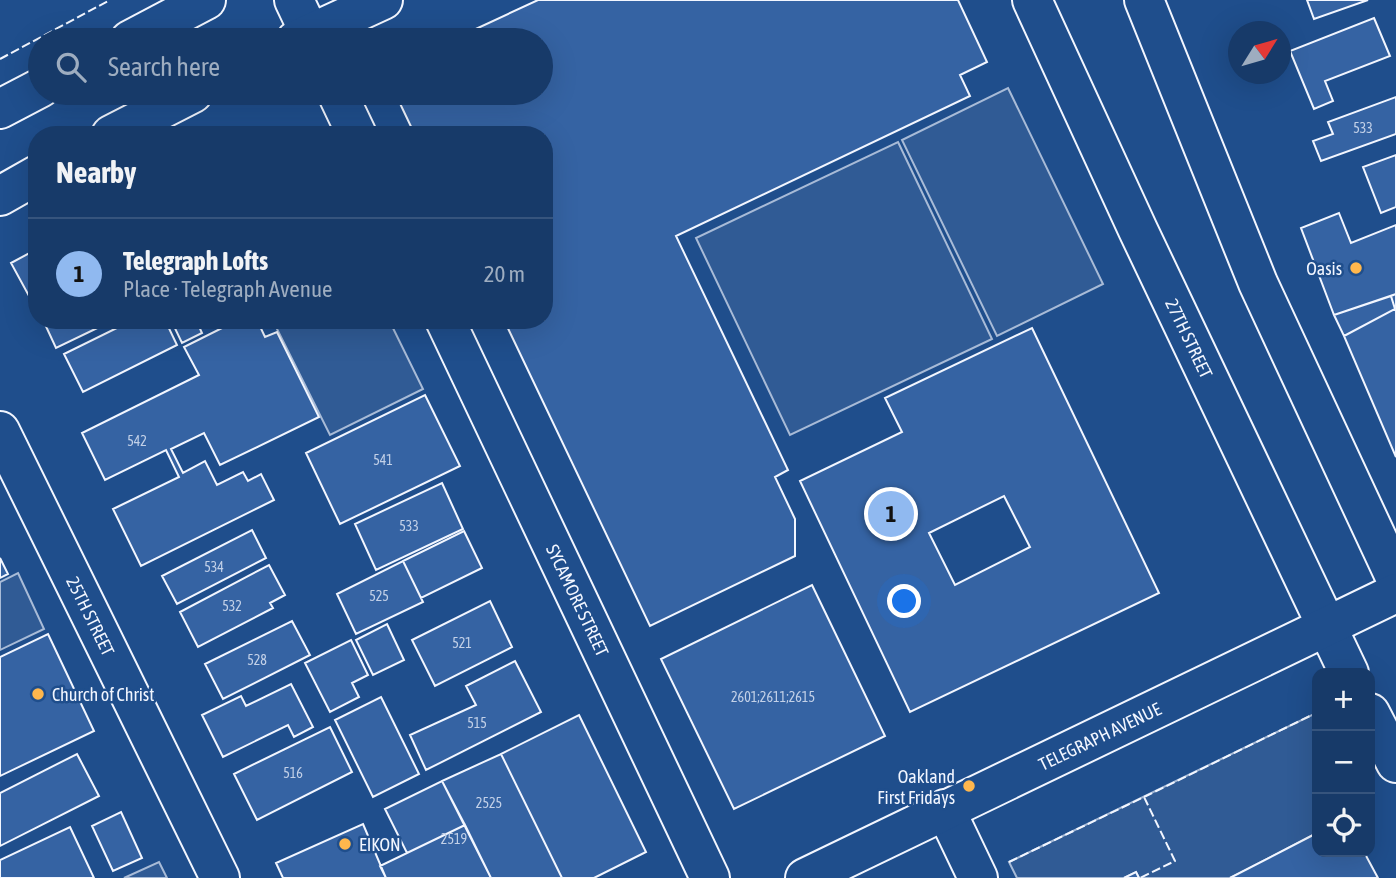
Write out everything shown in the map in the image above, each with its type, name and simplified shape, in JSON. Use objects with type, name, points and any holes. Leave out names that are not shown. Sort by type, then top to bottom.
[{"type":"street","points":[[153,28],[206,0]]},
{"type":"street","points":[[303,28],[383,0]]},
{"type":"street","name":"27TH STREET","points":[[1032,0],[1346,668]]},
{"type":"street","points":[[1144,0],[1258,283],[1396,579]]},
{"type":"street","points":[[0,109],[28,94]]},
{"type":"street","points":[[128,126],[169,105]]},
{"type":"street","points":[[343,105],[353,126]]},
{"type":"street","points":[[0,195],[28,180]]},
{"type":"street","name":"SYCAMORE STREET","points":[[449,329],[710,878]]},
{"type":"street","name":"25TH STREET","points":[[0,431],[220,878]]},
{"type":"street","name":"TELEGRAPH AVENUE","points":[[805,878],[945,808],[1396,593]]},
{"type":"street","points":[[1375,723],[1396,763]]},
{"type":"street","points":[[945,808],[978,878]]},
{"type":"shaded area","points":[[1008,88],[1103,284],[997,336],[902,140]]},
{"type":"shaded area","points":[[898,142],[992,339],[790,435],[696,238]]},
{"type":"shaded area","points":[[277,329],[393,329],[423,389],[330,435]]},
{"type":"shaded area","points":[[18,573],[44,629],[0,650],[0,582]]},
{"type":"shaded area","points":[[1312,715],[1312,836],[1230,878],[1139,878],[1136,872],[1124,878],[1017,878],[1009,862]]},
{"type":"shaded area","points":[[159,862],[167,878],[124,878]]},
{"type":"building","points":[[538,0],[958,0],[987,62],[960,75],[970,96],[676,236],[788,470],[775,477],[795,519],[795,556],[650,626],[508,329],[553,329],[553,126],[411,126],[401,105],[553,105],[553,28],[478,28]]},
{"type":"building","points":[[1307,0],[1368,0],[1314,19]]},
{"type":"building","points":[[1374,18],[1390,56],[1325,81],[1333,101],[1314,109],[1291,51]]},
{"type":"building","points":[[1396,97],[1396,134],[1321,161],[1313,141],[1333,134],[1328,122]]},
{"type":"building","points":[[1396,155],[1396,207],[1381,213],[1363,167]]},
{"type":"building","name":"Oasis","points":[[1339,213],[1351,243],[1396,225],[1396,294],[1334,315],[1301,228]]},
{"type":"building","points":[[28,254],[28,294],[11,263]]},
{"type":"building","points":[[1396,294],[1396,457],[1344,336],[1395,309],[1391,296]]},
{"type":"building","points":[[1391,296],[1395,309],[1344,336],[1334,315]]},
{"type":"building","points":[[1032,328],[1159,593],[910,712],[800,481],[902,432],[885,398]],"holes":[[[1004,496],[1030,547],[955,585],[929,533]]]},
{"type":"building","points":[[47,329],[95,329],[56,348]]},
{"type":"building","points":[[115,329],[169,329],[177,345],[83,392],[64,354]]},
{"type":"building","points":[[175,329],[200,329],[202,333],[182,343]]},
{"type":"building","points":[[220,329],[261,329],[265,337],[277,332],[319,417],[220,465],[204,433],[171,449],[183,473],[205,461],[217,485],[243,472],[248,481],[261,474],[274,500],[141,566],[113,509],[179,477],[166,450],[105,480],[82,433],[199,375],[184,347]]},
{"type":"building","points":[[425,395],[460,466],[340,524],[306,453]]},
{"type":"building","points":[[442,483],[463,529],[376,570],[355,524]]},
{"type":"building","points":[[252,530],[266,558],[177,604],[162,576]]},
{"type":"building","points":[[464,531],[482,568],[421,598],[403,561]]},
{"type":"building","points":[[0,558],[8,574],[0,578]]},
{"type":"building","points":[[403,561],[423,602],[356,634],[337,594]]},
{"type":"building","points":[[269,565],[285,595],[270,603],[273,608],[198,647],[180,612]]},
{"type":"building","points":[[812,585],[885,736],[734,809],[661,659]]},
{"type":"building","points":[[490,601],[512,647],[435,686],[412,640]]},
{"type":"building","points":[[292,621],[310,655],[223,699],[205,664]]},
{"type":"building","points":[[387,624],[404,660],[373,675],[356,640]]},
{"type":"building","name":"Church of Christ","points":[[48,634],[94,731],[0,776],[0,657]]},
{"type":"building","points":[[351,640],[368,675],[352,683],[359,697],[330,712],[305,663]]},
{"type":"building","points":[[515,661],[541,712],[426,770],[410,735],[476,705],[466,686]]},
{"type":"building","points":[[291,684],[313,727],[294,737],[288,725],[223,757],[202,715],[241,696],[246,706]]},
{"type":"building","points":[[381,697],[419,774],[373,797],[335,720]]},
{"type":"building","points":[[579,715],[646,852],[594,878],[562,878],[501,754]]},
{"type":"building","points":[[330,727],[352,772],[257,820],[234,774]]},
{"type":"building","points":[[77,754],[99,796],[0,846],[0,793]]},
{"type":"building","points":[[501,754],[562,878],[491,878],[442,781]]},
{"type":"building","points":[[442,781],[465,825],[407,853],[385,809]]},
{"type":"building","points":[[121,812],[142,858],[113,871],[92,826]]},
{"type":"building","name":"EIKON","points":[[363,824],[386,878],[283,878],[276,863]]},
{"type":"building","points":[[465,825],[491,878],[386,878],[380,866]]},
{"type":"building","points":[[70,827],[94,878],[0,878],[0,860]]},
{"type":"building","points":[[1312,836],[1312,857],[1367,857],[1378,878],[1230,878]]},
{"type":"building","points":[[1136,872],[1139,878],[1124,878]]},
{"type":"fence","points":[[58,28],[110,0]]},
{"type":"fence","points":[[0,59],[28,44]]},
{"type":"fence","points":[[1144,797],[1312,715]]},
{"type":"fence","points":[[1009,862],[1144,797],[1175,861],[1140,878]]},
{"type":"place","name":"Oasis","points":[[1356,268]]},
{"type":"place","name":"Telegraph Lofts","points":[[891,514]]},
{"type":"place","name":"Church of Christ","points":[[38,694]]},
{"type":"place","name":"Oakland First Fridays","points":[[969,786]]},
{"type":"place","name":"EIKON","points":[[345,844]]}]
